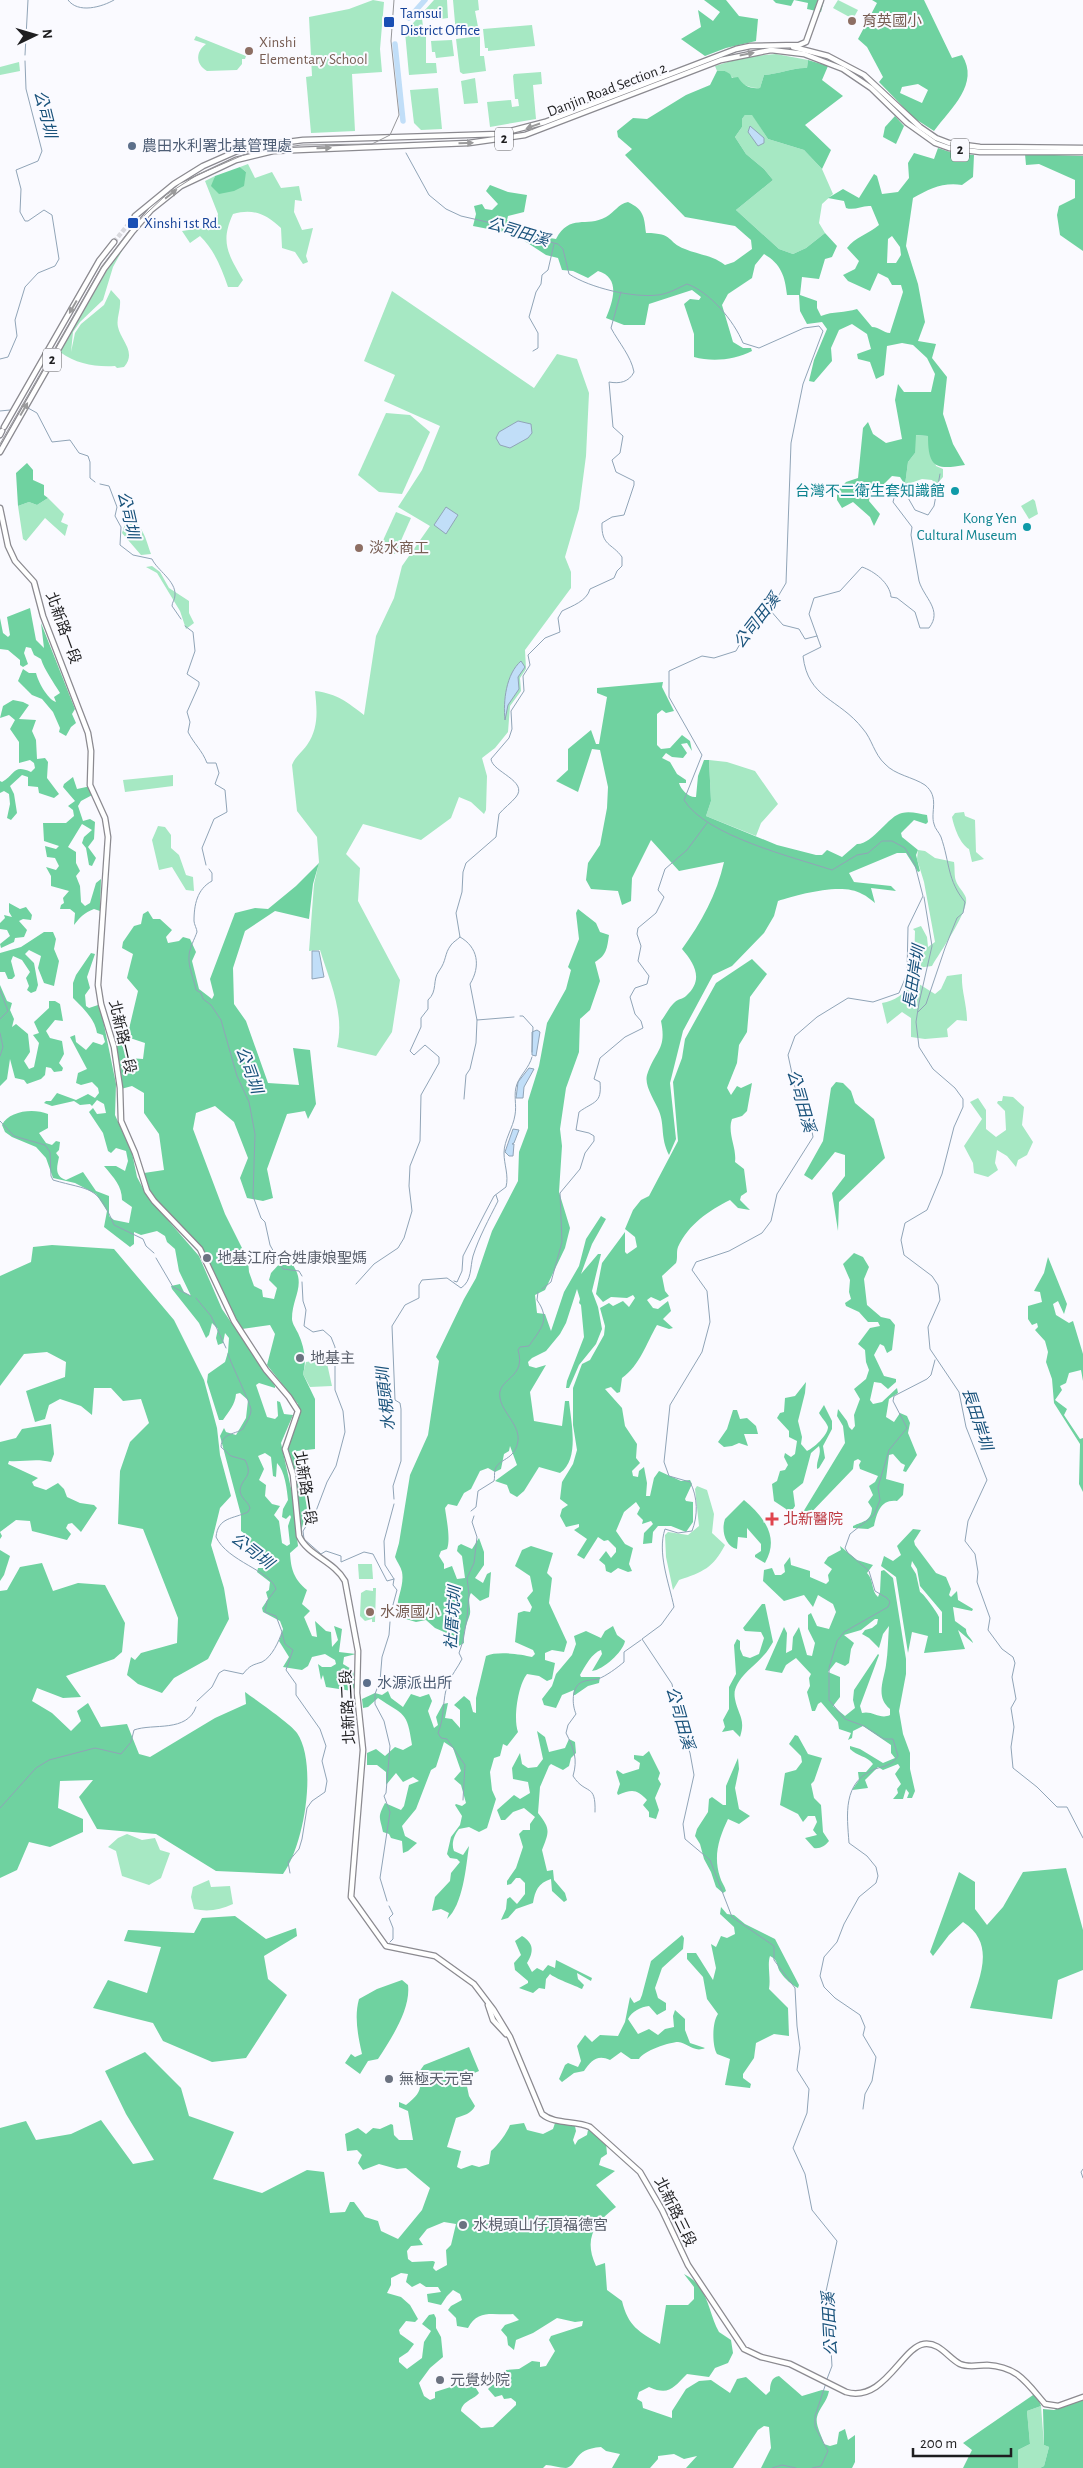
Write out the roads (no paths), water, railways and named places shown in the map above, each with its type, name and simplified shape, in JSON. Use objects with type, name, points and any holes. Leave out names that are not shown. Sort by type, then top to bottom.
[{"type":"main road","points":[[782,45],[806,42],[821,0]]},
{"type":"main road","name":"Danjin Road Section 2","points":[[135,216],[174,184],[203,166],[237,150],[304,140],[499,134],[525,128],[723,53],[750,46],[782,45]]},
{"type":"main road","name":"2","points":[[782,45],[828,56],[864,75],[920,127],[936,138],[980,147],[1083,150]]},
{"type":"main road","name":"Danjin Road Section 2","points":[[0,452],[104,269],[151,210],[181,186],[236,160],[273,151],[495,141],[526,135],[721,60],[771,50],[820,58],[861,80],[907,123],[935,143],[949,148],[980,152],[1083,150]]},
{"type":"main road","name":"2","points":[[2,431],[100,261],[114,242]]},
{"type":"main road","name":"北新路一段","points":[[0,508],[8,546],[15,561],[34,582],[44,616],[88,733],[91,750],[90,785],[107,826],[108,851],[98,985],[101,1004],[114,1047],[120,1081],[122,1127],[136,1153],[146,1191],[154,1202],[200,1249],[234,1321],[266,1370],[295,1406],[297,1418],[285,1448],[293,1475],[299,1536]]},
{"type":"main road","name":"北新路二段","points":[[299,1536],[304,1545],[339,1571],[345,1581],[355,1627],[358,1651],[358,1713],[363,1750],[351,1897]]},
{"type":"main road","name":"北新路三段","points":[[351,1897],[386,1946],[435,1956],[474,1984],[486,1999],[493,2020],[516,2050],[542,2114],[550,2119],[584,2124],[590,2127],[640,2172],[662,2210],[688,2265],[744,2349],[761,2358],[790,2364],[850,2393],[876,2386],[894,2372],[912,2351],[923,2344],[942,2349],[961,2365],[998,2366],[1017,2373],[1045,2404],[1051,2406],[1083,2397]]},
{"type":"water","points":[[750,126],[764,138],[764,143],[758,146],[748,132]]},
{"type":"water","points":[[518,421],[531,424],[532,433],[528,438],[510,448],[500,445],[496,438],[499,432]]},
{"type":"water","points":[[446,507],[458,515],[446,534],[434,525]]},
{"type":"water","points":[[521,661],[525,667],[518,677],[519,689],[508,705],[505,720],[509,680],[516,666]]},
{"type":"water","points":[[312,951],[319,951],[324,977],[312,979]]},
{"type":"water","points":[[537,1030],[540,1032],[536,1056],[532,1055],[532,1032]]},
{"type":"water","points":[[529,1068],[534,1069],[524,1087],[523,1098],[516,1098],[518,1082]]},
{"type":"water","points":[[513,1129],[519,1130],[512,1144],[514,1144],[513,1156],[509,1156],[505,1152]]},
{"type":"waterway","name":"公司圳","points":[[25,55],[28,0]]},
{"type":"waterway","name":"公司圳","points":[[68,0],[72,4],[84,8],[97,7],[114,0]]},
{"type":"waterway","name":"公司田溪","points":[[409,18],[425,0]]},
{"type":"waterway","name":"公司田溪","points":[[395,44],[403,121]]},
{"type":"waterway","name":"公司圳","points":[[0,359],[8,357],[17,336],[15,320],[25,287],[38,273],[55,266],[59,259],[52,215],[44,210],[28,221],[25,221],[20,212],[21,189],[16,170],[38,161],[42,151],[26,89],[25,61]]},
{"type":"waterway","name":"公司田溪","points":[[406,153],[429,195],[446,209],[461,216],[500,225],[531,237],[558,244],[563,249],[569,274],[588,284],[612,291],[648,296],[673,291],[687,284],[696,288],[720,308],[734,326],[743,343],[759,348],[804,328],[819,326],[823,331],[803,384],[791,443],[786,583],[770,610],[746,633],[736,651],[714,658],[702,656],[669,671],[669,697],[702,755],[684,800],[695,813],[730,835],[774,852],[832,870],[857,855],[868,853],[882,841],[892,841],[905,848],[915,865],[923,896],[908,927],[907,974],[899,993],[873,1002],[848,998],[817,1017],[795,1036],[788,1055],[798,1101],[811,1125],[813,1137],[777,1194],[771,1221],[762,1233],[729,1251],[696,1262],[692,1270],[707,1291],[710,1322],[702,1352],[670,1405],[664,1462],[669,1476],[690,1482],[696,1500],[695,1519],[692,1531],[678,1533],[665,1529],[662,1548],[663,1558],[674,1607],[661,1625],[642,1639],[672,1684],[680,1725],[690,1753],[694,1775],[683,1824],[685,1839],[710,1860],[732,1917],[774,1946],[774,1960],[795,1988],[800,2048],[797,2070],[809,2089],[807,2113],[793,2148],[805,2174],[812,2210],[837,2241],[825,2296],[829,2317],[832,2366],[827,2379]]},
{"type":"waterway","points":[[533,351],[538,348],[538,333],[529,317],[536,292],[541,284],[542,275],[548,270],[554,244]]},
{"type":"waterway","points":[[356,1284],[374,1264],[398,1248],[404,1238],[412,1211],[409,1186],[410,1166],[420,1141],[421,1095],[439,1063],[439,1057],[425,1045],[414,1055],[410,1051],[421,1027],[421,1018],[428,1009],[428,1000],[433,993],[437,974],[449,948],[460,937],[456,913],[462,892],[463,872],[466,863],[496,837],[499,814],[516,797],[519,791],[514,781],[497,768],[491,759],[509,738],[512,729],[511,711],[524,691],[523,676],[530,665],[528,655],[545,638],[560,632],[558,618],[562,611],[586,597],[590,589],[614,578],[622,566],[622,557],[605,540],[602,530],[602,523],[612,517],[624,515],[634,485],[634,481],[616,472],[612,460],[620,453],[623,436],[613,427],[609,382],[624,382],[634,372],[628,355],[611,328],[621,292]]},
{"type":"waterway","name":"公司圳","points":[[28,408],[37,413],[52,442],[70,440],[79,453],[88,456],[90,478],[95,482]]},
{"type":"waterway","name":"公司圳","points":[[0,411],[10,410]]},
{"type":"waterway","points":[[918,1012],[926,1004],[945,948],[957,918],[963,913],[965,902],[952,879],[944,846],[935,826],[932,794],[925,785],[894,771],[881,760],[863,729],[854,719],[818,690],[811,681],[803,656],[821,647],[809,614],[814,598],[840,591],[862,567],[871,571],[885,582],[891,597],[897,598],[915,612],[920,628],[929,628],[933,622],[934,615],[931,604],[919,581],[911,535],[912,527],[893,502],[895,494],[903,489],[915,510],[928,515],[934,506],[940,474]]},
{"type":"waterway","name":"公司圳","points":[[100,484],[109,486],[117,507],[115,516],[121,527],[120,545],[133,555],[152,559],[173,585],[175,598],[172,606],[181,619]]},
{"type":"waterway","points":[[770,610],[783,625],[799,629],[805,639],[817,636]]},
{"type":"waterway","name":"公司圳","points":[[185,626],[193,632],[195,651],[187,674],[199,682],[187,712],[190,722],[188,732],[207,763],[216,763],[219,773],[215,784],[225,790],[227,812],[214,819],[202,848],[206,865]]},
{"type":"waterway","name":"社厝坑圳","points":[[542,1289],[551,1282],[562,1242],[560,1193],[580,1169],[585,1153],[594,1141],[594,1136],[576,1130],[579,1112],[596,1101],[600,1094],[600,1082],[594,1079],[600,1058],[625,1037],[643,1028],[641,1021],[635,1014],[630,997],[635,988],[647,984],[649,976],[638,961],[641,946],[637,934],[638,928],[656,913],[664,897],[658,890],[665,869],[687,850],[707,823]]},
{"type":"waterway","name":"公司圳","points":[[209,869],[212,873],[212,881],[203,888],[196,903],[194,921],[197,932],[189,953],[190,969],[196,990],[201,993],[203,999],[211,1005],[221,1020],[237,1076],[249,1102],[255,1134],[253,1196],[261,1218],[265,1222],[270,1245],[283,1269],[299,1271],[302,1276]]},
{"type":"waterway","name":"長田岸圳","points":[[924,897],[932,946],[916,1022],[919,1047],[933,1069],[955,1088],[963,1099],[963,1107],[954,1127],[942,1174],[927,1210],[905,1223],[901,1240],[904,1255],[932,1276],[938,1285],[940,1300],[928,1327],[930,1349],[959,1392],[966,1427],[987,1480],[968,1521],[965,1541],[975,1554],[978,1572],[977,1582],[990,1618],[988,1630],[1002,1649],[1013,1657],[1015,1663],[1012,1677],[1016,1699],[1011,1708],[1014,1727],[1011,1747],[1013,1768],[1037,1787],[1057,1807],[1067,1807],[1083,1838]]},
{"type":"waterway","name":"水梘頭圳","points":[[460,937],[471,946],[476,957],[476,970],[470,984],[477,1020],[514,1017]]},
{"type":"waterway","name":"公司圳","points":[[0,990],[8,1011],[0,1019]]},
{"type":"waterway","name":"水梘頭圳","points":[[520,1016],[523,1016],[533,1027],[532,1052]]},
{"type":"waterway","points":[[464,1099],[466,1075],[470,1069],[476,1043],[477,1020]]},
{"type":"waterway","name":"公司圳","points":[[0,1033],[3,1047],[0,1056]]},
{"type":"waterway","name":"水梘頭圳","points":[[454,1281],[457,1282],[462,1271],[463,1256],[494,1196],[506,1187],[504,1148],[515,1115],[516,1088],[532,1057]]},
{"type":"waterway","name":"公司圳","points":[[0,1121],[14,1136],[45,1145],[50,1152],[51,1176],[53,1180],[91,1191],[102,1202],[114,1225],[143,1239],[146,1246],[154,1253]]},
{"type":"waterway","name":"水梘頭圳","points":[[394,1499],[393,1486],[401,1461],[401,1409],[400,1403],[395,1400],[392,1326],[405,1305],[419,1298],[419,1285],[422,1280],[447,1278],[461,1288],[465,1285],[469,1278],[478,1242],[498,1201],[496,1195]]},
{"type":"waterway","name":"公司圳","points":[[156,1258],[173,1287],[191,1296]]},
{"type":"waterway","name":"公司圳","points":[[302,1282],[303,1301],[306,1310],[304,1326],[313,1332],[323,1330],[331,1337],[335,1347],[335,1390],[343,1411],[345,1432],[336,1466],[327,1482],[316,1511],[303,1531],[304,1539],[321,1554],[326,1551],[341,1556],[341,1562],[364,1552],[373,1554],[387,1581],[394,1579]]},
{"type":"waterway","name":"社厝坑圳","points":[[471,1511],[476,1507],[478,1491],[494,1481],[497,1466],[514,1452],[518,1441],[514,1424],[501,1403],[500,1391],[518,1367],[520,1360],[518,1350],[520,1347],[529,1346],[543,1324],[543,1313],[537,1300],[538,1292]]},
{"type":"waterway","name":"公司圳","points":[[196,1298],[211,1316],[226,1348]]},
{"type":"waterway","name":"公司圳","points":[[197,1701],[212,1687],[219,1673],[224,1670],[243,1674],[250,1667],[266,1660],[275,1648],[282,1632],[276,1616],[265,1612],[267,1601],[276,1589],[272,1582],[266,1576],[230,1553],[216,1537],[217,1530],[223,1522],[248,1512],[250,1508],[241,1495],[240,1490],[248,1474],[245,1460],[231,1456],[221,1447],[223,1439],[243,1429],[251,1410],[228,1354]]},
{"type":"waterway","name":"公司田溪","points":[[863,2109],[865,2094],[872,2081],[876,2057],[863,2035],[865,2027],[860,2015],[835,1998],[824,1987],[820,1976],[824,1957],[837,1942],[844,1924],[859,1897],[876,1883],[878,1876],[876,1867],[867,1856],[849,1843],[848,1811],[852,1791],[864,1775],[891,1763],[898,1756],[893,1739],[884,1739],[864,1726],[845,1719],[829,1700],[829,1668],[837,1641],[844,1632],[888,1607],[890,1602],[875,1591],[869,1571],[848,1553],[845,1548],[850,1534],[874,1515],[880,1500],[878,1487],[889,1450],[907,1428],[893,1401],[894,1396],[927,1379],[931,1375],[935,1360]]},
{"type":"waterway","name":"水梘頭圳","points":[[391,1612],[397,1590],[393,1585],[394,1579],[385,1565],[384,1541],[394,1504]]},
{"type":"waterway","name":"社厝坑圳","points":[[463,1800],[465,1765],[447,1739],[441,1738],[438,1733],[442,1721],[448,1683],[462,1659],[459,1653],[467,1618],[469,1594],[467,1578],[474,1563],[477,1537],[472,1522],[474,1516]]},
{"type":"waterway","name":"水梘頭圳","points":[[387,1901],[380,1878],[390,1812],[384,1796],[386,1793],[390,1746],[384,1721],[375,1704],[375,1694],[380,1681],[382,1657],[389,1635],[390,1622]]},
{"type":"waterway","points":[[282,1633],[285,1644],[293,1650],[286,1670],[296,1684],[296,1695],[320,1729],[326,1746],[322,1761],[327,1781],[325,1792],[312,1801],[307,1808],[299,1849],[288,1862],[290,1873]]},
{"type":"waterway","points":[[595,1812],[592,1793],[573,1776],[574,1754],[566,1733],[568,1725],[576,1714],[573,1701],[574,1692],[578,1684],[598,1679],[618,1667],[624,1662],[624,1652],[641,1640]]},
{"type":"waterway","name":"公司圳","points":[[0,1808],[36,1768],[49,1760],[95,1748],[121,1754],[131,1742],[134,1730],[177,1724],[185,1721],[192,1715],[196,1707]]},
{"type":"waterway","name":"水梘頭圳","points":[[389,1906],[393,1914],[389,1918],[393,1928],[393,1939],[390,1942]]},
{"type":"waterway","name":"長田岸圳","points":[[1083,2169],[1081,2172],[1083,2178]]},
{"type":"waterway","name":"公司田溪","points":[[812,2468],[821,2466],[828,2451],[815,2427],[815,2416],[826,2383]]},
{"type":"waterway","name":"公司田溪","points":[[772,2468],[782,2465],[796,2468]]},
{"type":"tunnel","points":[[114,242],[135,216]]},
{"type":"tram line","points":[[0,444],[102,266],[132,227],[166,195],[197,175],[248,153],[301,145],[372,144],[390,135],[399,115],[391,41],[394,0]]},
{"type":"place","name":"育英國小","points":[[852,21]]},
{"type":"place","name":"Tamsui District Office","points":[[389,22]]},
{"type":"place","name":"Xinshi Elementary School","points":[[249,51]]},
{"type":"place","name":"農田水利署北基管理處","points":[[132,146]]},
{"type":"place","name":"Xinshi 1st Rd.","points":[[133,223]]},
{"type":"place","name":"台灣不二衛生套知識館","points":[[955,491]]},
{"type":"place","name":"Kong Yen Cultural Museum","points":[[1027,527]]},
{"type":"place","name":"淡水商工","points":[[359,548]]},
{"type":"place","name":"地基江府合姓康娘聖媽","points":[[207,1258]]},
{"type":"place","name":"地基主","points":[[300,1358]]},
{"type":"place","name":"北新醫院","points":[[772,1519]]},
{"type":"place","name":"水源國小","points":[[370,1612]]},
{"type":"place","name":"水源派出所","points":[[367,1683]]},
{"type":"place","name":"無極天元宮","points":[[389,2079]]},
{"type":"place","name":"水梘頭山仔頂福德宮","points":[[463,2225]]},
{"type":"place","name":"元覺妙院","points":[[440,2380]]}]
